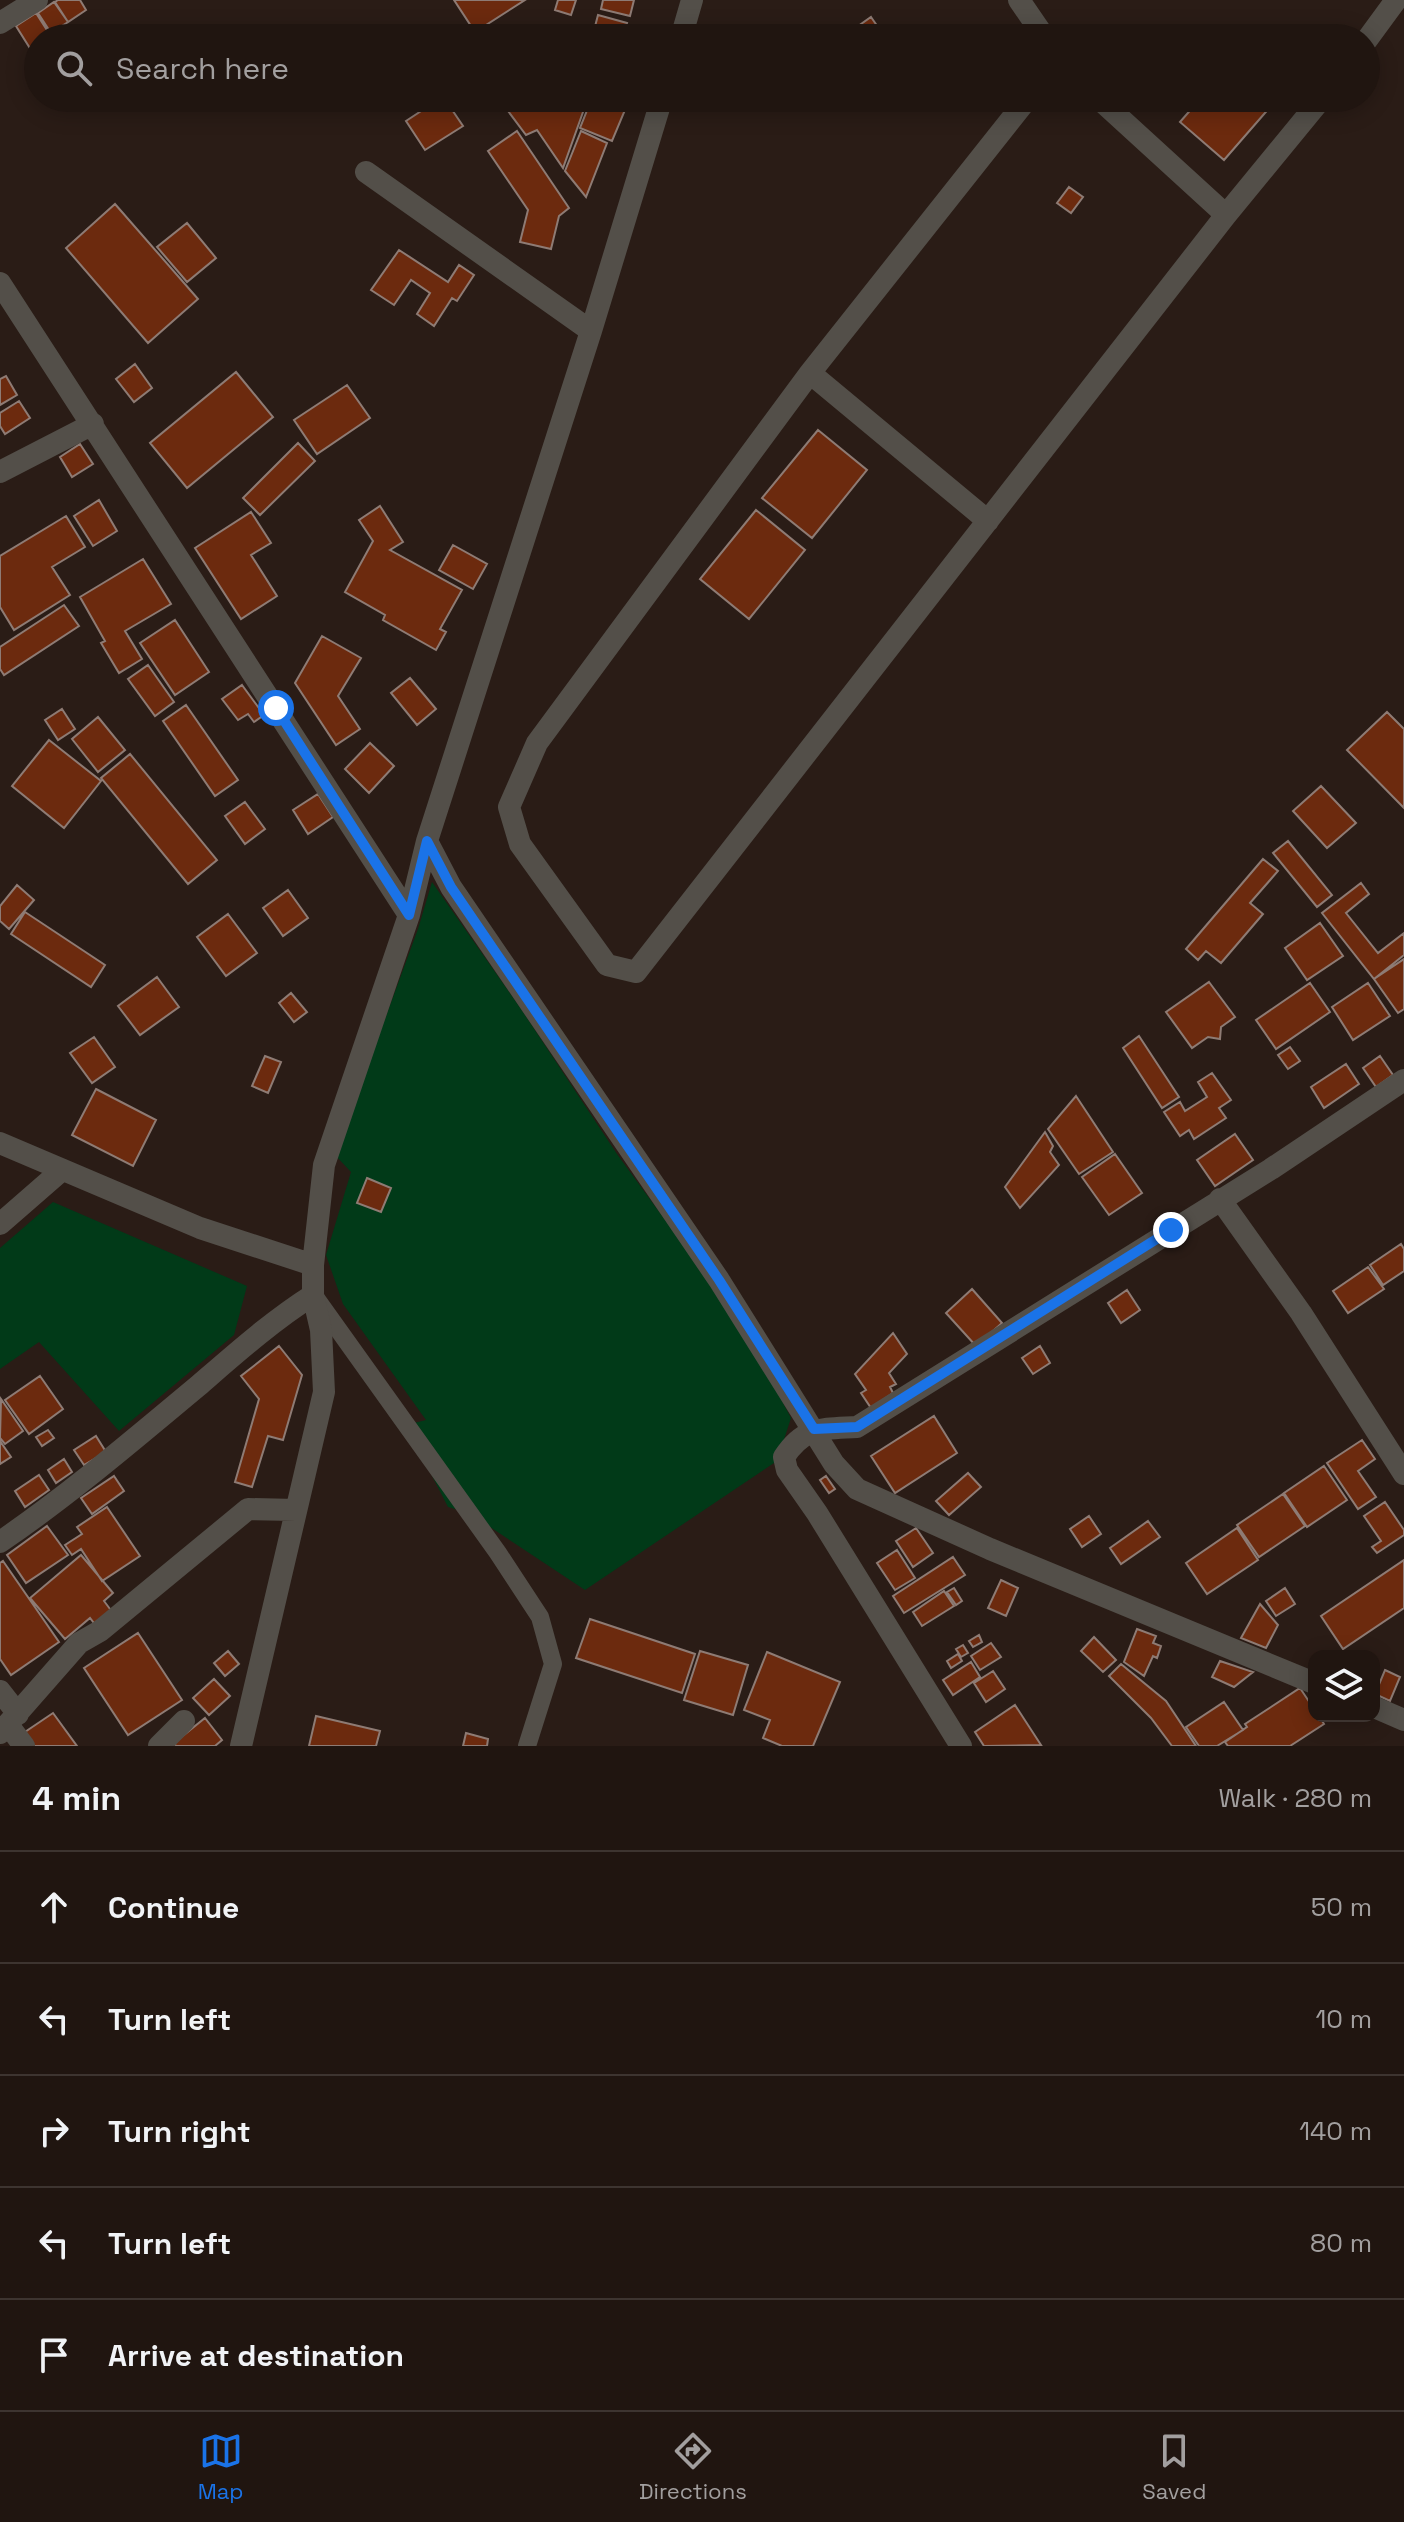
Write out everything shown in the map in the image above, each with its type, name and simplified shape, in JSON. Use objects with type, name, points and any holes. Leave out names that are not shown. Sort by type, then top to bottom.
[{"type":"street","points":[[0,23],[37,0]]},
{"type":"street","points":[[685,24],[692,0]]},
{"type":"street","points":[[1019,0],[1035,24]]},
{"type":"street","points":[[1378,24],[1396,0]]},
{"type":"street","points":[[241,1746],[324,1392],[321,1330],[313,1295],[313,1265],[324,1165],[409,915],[427,841],[591,331],[658,112]]},
{"type":"street","points":[[1017,112],[810,373],[537,743],[509,807],[520,844],[607,965],[636,972],[1226,215],[1311,112]]},
{"type":"street","points":[[1113,112],[1226,215]]},
{"type":"street","points":[[366,172],[591,331]]},
{"type":"street","points":[[0,283],[409,915]]},
{"type":"street","points":[[810,373],[988,521]]},
{"type":"street","points":[[0,472],[93,424]]},
{"type":"street","points":[[427,841],[451,887],[719,1280],[834,1464],[857,1489],[990,1549],[1308,1681]]},
{"type":"street","points":[[961,1746],[817,1513],[787,1470],[784,1457],[792,1445],[814,1429],[857,1427],[1271,1169],[1404,1080]]},
{"type":"street","points":[[0,1143],[200,1228],[313,1265]]},
{"type":"street","points":[[0,1224],[62,1170]]},
{"type":"street","points":[[1220,1199],[1301,1313],[1404,1474]]},
{"type":"street","points":[[0,1542],[148,1428],[282,1315],[313,1295]]},
{"type":"street","points":[[9,1724],[79,1643],[100,1631],[248,1509],[296,1510]]},
{"type":"street","points":[[0,1691],[9,1724],[24,1746]]},
{"type":"street","points":[[1380,1710],[1404,1720]]},
{"type":"street","points":[[159,1746],[184,1721]]},
{"type":"lane","points":[[313,1295],[498,1553],[540,1617],[553,1664],[527,1746]]},
{"type":"green space","points":[[432,882],[617,1154],[743,1327],[791,1418],[777,1461],[585,1590],[469,1513],[448,1507],[406,1425],[426,1420],[343,1304],[326,1255],[351,1172],[335,1155],[418,929]]},
{"type":"green space","points":[[53,1202],[247,1286],[234,1335],[119,1431],[39,1342],[0,1369],[0,1248]]},
{"type":"building","points":[[80,0],[86,10],[68,22],[55,2]]},
{"type":"building","points":[[454,0],[525,0],[488,24],[470,24]]},
{"type":"building","points":[[558,0],[576,0],[571,15],[555,10]]},
{"type":"building","points":[[603,0],[634,0],[630,16],[601,9]]},
{"type":"building","points":[[54,2],[68,22],[45,24],[38,13]]},
{"type":"building","points":[[36,13],[43,24],[24,24],[24,39],[16,26]]},
{"type":"building","points":[[598,15],[627,23],[627,24],[596,24]]},
{"type":"building","points":[[871,17],[876,24],[861,24]]},
{"type":"building","points":[[420,112],[454,112],[463,126],[425,150],[406,121]]},
{"type":"building","points":[[509,112],[583,112],[563,168],[537,130],[526,135]]},
{"type":"building","points":[[586,112],[624,112],[612,141],[580,128]]},
{"type":"building","points":[[1189,112],[1266,112],[1224,160],[1180,122]]},
{"type":"building","points":[[517,131],[569,208],[559,216],[551,249],[520,242],[528,210],[488,151]]},
{"type":"building","points":[[581,131],[607,143],[586,197],[565,171]]},
{"type":"building","points":[[1069,187],[1083,197],[1071,213],[1057,203]]},
{"type":"building","points":[[115,204],[198,299],[148,343],[66,248]]},
{"type":"building","points":[[187,223],[216,258],[187,282],[157,247]]},
{"type":"building","points":[[399,250],[448,282],[459,265],[474,275],[457,301],[452,298],[434,326],[417,314],[430,293],[411,280],[394,305],[371,290]]},
{"type":"building","points":[[135,364],[152,388],[134,402],[116,379]]},
{"type":"building","points":[[236,372],[273,417],[187,488],[150,443]]},
{"type":"building","points":[[6,376],[17,395],[0,405],[0,379]]},
{"type":"building","points":[[347,385],[370,418],[317,454],[294,420]]},
{"type":"building","points":[[19,401],[30,418],[5,434],[0,426],[0,413]]},
{"type":"building","points":[[818,430],[867,470],[812,538],[762,498]]},
{"type":"building","points":[[298,443],[315,461],[260,515],[243,498]]},
{"type":"building","points":[[80,444],[93,464],[72,477],[60,457]]},
{"type":"building","points":[[99,500],[117,531],[93,546],[74,516]]},
{"type":"building","points":[[380,506],[403,542],[390,550],[462,590],[440,629],[446,632],[436,650],[383,620],[385,615],[345,592],[373,541],[359,520]]},
{"type":"building","points":[[756,510],[805,550],[749,619],[700,579]]},
{"type":"building","points":[[251,512],[271,543],[251,555],[277,596],[241,619],[195,548]]},
{"type":"building","points":[[66,516],[85,547],[52,567],[70,595],[14,630],[0,607],[0,556]]},
{"type":"building","points":[[453,545],[487,564],[473,589],[439,570]]},
{"type":"building","points":[[143,559],[171,604],[125,631],[142,659],[119,673],[80,597]]},
{"type":"building","points":[[64,605],[79,626],[4,675],[0,669],[0,647]]},
{"type":"building","points":[[175,620],[209,672],[175,695],[140,643]]},
{"type":"building","points":[[322,636],[361,658],[338,696],[360,729],[336,745],[295,683]]},
{"type":"building","points":[[148,665],[174,702],[155,716],[128,679]]},
{"type":"building","points":[[410,678],[436,709],[417,725],[391,693]]},
{"type":"building","points":[[242,685],[264,715],[254,722],[248,714],[238,720],[222,699]]},
{"type":"building","points":[[186,705],[238,780],[215,796],[163,721]]},
{"type":"building","points":[[62,709],[75,729],[58,740],[45,720]]},
{"type":"building","points":[[1387,712],[1404,729],[1404,808],[1347,750]]},
{"type":"building","points":[[98,717],[125,750],[98,772],[72,739]]},
{"type":"building","points":[[49,740],[101,781],[64,828],[12,786]]},
{"type":"building","points":[[370,743],[394,766],[369,793],[345,769]]},
{"type":"building","points":[[130,754],[217,860],[188,884],[101,778]]},
{"type":"building","points":[[1321,786],[1356,823],[1327,848],[1293,811]]},
{"type":"building","points":[[318,794],[333,817],[308,834],[293,810]]},
{"type":"building","points":[[245,802],[265,829],[245,844],[225,816]]},
{"type":"building","points":[[1288,841],[1332,895],[1317,907],[1273,853]]},
{"type":"building","points":[[1263,859],[1278,871],[1250,903],[1263,914],[1221,963],[1206,951],[1198,960],[1186,949]]},
{"type":"building","points":[[1361,883],[1369,894],[1346,913],[1378,953],[1404,933],[1404,955],[1374,979],[1322,913]]},
{"type":"building","points":[[17,885],[34,900],[9,929],[0,921],[0,906]]},
{"type":"building","points":[[288,890],[308,918],[283,936],[263,908]]},
{"type":"building","points":[[25,912],[105,965],[91,987],[11,934]]},
{"type":"building","points":[[228,914],[257,953],[226,976],[197,937]]},
{"type":"building","points":[[1320,923],[1343,956],[1307,980],[1285,948]]},
{"type":"building","points":[[1404,959],[1404,1009],[1398,1013],[1374,979]]},
{"type":"building","points":[[157,977],[179,1007],[140,1035],[118,1006]]},
{"type":"building","points":[[1209,982],[1235,1017],[1221,1027],[1220,1039],[1208,1037],[1192,1048],[1166,1012]]},
{"type":"building","points":[[1310,983],[1330,1012],[1276,1049],[1256,1020]]},
{"type":"building","points":[[1368,983],[1390,1016],[1353,1040],[1332,1007]]},
{"type":"building","points":[[291,993],[307,1012],[294,1022],[279,1003]]},
{"type":"building","points":[[1139,1036],[1179,1097],[1162,1108],[1123,1048]]},
{"type":"building","points":[[94,1037],[115,1067],[92,1083],[70,1053]]},
{"type":"building","points":[[1290,1047],[1300,1061],[1288,1069],[1278,1055]]},
{"type":"building","points":[[265,1056],[281,1062],[268,1093],[252,1086]]},
{"type":"building","points":[[1380,1056],[1393,1075],[1376,1087],[1363,1068]]},
{"type":"building","points":[[1346,1064],[1359,1084],[1324,1108],[1311,1087]]},
{"type":"building","points":[[1212,1073],[1231,1100],[1219,1108],[1226,1118],[1194,1139],[1189,1130],[1180,1136],[1164,1112],[1180,1102],[1185,1111],[1207,1097],[1198,1082]]},
{"type":"building","points":[[96,1089],[156,1120],[133,1166],[72,1135]]},
{"type":"building","points":[[1076,1096],[1113,1152],[1079,1174],[1048,1129]]},
{"type":"building","points":[[1045,1132],[1053,1146],[1050,1152],[1059,1165],[1020,1208],[1005,1187]]},
{"type":"building","points":[[1235,1134],[1253,1160],[1215,1186],[1197,1160]]},
{"type":"building","points":[[1115,1154],[1142,1193],[1109,1215],[1082,1177]]},
{"type":"building","points":[[367,1178],[391,1188],[381,1212],[357,1203]]},
{"type":"building","points":[[1401,1244],[1404,1249],[1404,1271],[1383,1285],[1370,1265]]},
{"type":"building","points":[[1368,1267],[1384,1289],[1348,1313],[1333,1291]]},
{"type":"building","points":[[972,1289],[1002,1323],[976,1346],[946,1313]]},
{"type":"building","points":[[1127,1290],[1140,1310],[1121,1323],[1108,1303]]},
{"type":"building","points":[[893,1333],[907,1354],[889,1373],[896,1384],[890,1387],[893,1393],[871,1408],[861,1393],[866,1390],[855,1374]]},
{"type":"building","points":[[279,1346],[302,1375],[283,1440],[268,1436],[252,1487],[235,1482],[259,1399],[241,1376]]},
{"type":"building","points":[[1040,1346],[1050,1363],[1033,1374],[1022,1358]]},
{"type":"building","points":[[40,1376],[63,1409],[29,1434],[5,1400]]},
{"type":"building","points":[[1,1399],[23,1431],[5,1444],[0,1438]]},
{"type":"building","points":[[934,1416],[957,1453],[895,1493],[871,1456]]},
{"type":"building","points":[[48,1430],[54,1438],[42,1446],[36,1437]]},
{"type":"building","points":[[96,1436],[106,1452],[84,1465],[74,1450]]},
{"type":"building","points":[[1362,1440],[1375,1459],[1358,1471],[1376,1497],[1358,1509],[1327,1463]]},
{"type":"building","points":[[0,1441],[11,1457],[0,1464]]},
{"type":"building","points":[[64,1459],[72,1472],[56,1483],[48,1470]]},
{"type":"building","points":[[1324,1466],[1347,1500],[1307,1527],[1284,1493]]},
{"type":"building","points":[[968,1473],[981,1487],[949,1515],[936,1501]]},
{"type":"building","points":[[39,1475],[49,1490],[25,1507],[15,1491]]},
{"type":"building","points":[[114,1476],[124,1491],[92,1514],[81,1498]]},
{"type":"building","points":[[826,1476],[835,1489],[829,1493],[820,1480]]},
{"type":"building","points":[[1283,1494],[1305,1526],[1259,1557],[1237,1525]]},
{"type":"building","points":[[1385,1502],[1404,1530],[1404,1535],[1377,1553],[1372,1547],[1381,1541],[1364,1516]]},
{"type":"building","points":[[107,1507],[140,1556],[102,1581],[81,1549],[72,1555],[65,1545],[82,1534],[77,1527]]},
{"type":"building","points":[[1089,1516],[1101,1534],[1082,1547],[1070,1529]]},
{"type":"building","points":[[1148,1521],[1160,1537],[1121,1564],[1110,1548]]},
{"type":"building","points":[[47,1526],[68,1555],[26,1583],[7,1555]]},
{"type":"building","points":[[916,1528],[933,1553],[913,1567],[896,1541]]},
{"type":"building","points":[[1237,1528],[1258,1560],[1207,1594],[1186,1563]]},
{"type":"building","points":[[897,1550],[915,1578],[895,1590],[877,1563]]},
{"type":"building","points":[[81,1555],[113,1593],[104,1601],[113,1613],[97,1627],[90,1618],[65,1639],[30,1598]]},
{"type":"building","points":[[953,1557],[965,1575],[904,1613],[893,1596]]},
{"type":"building","points":[[1404,1560],[1404,1608],[1343,1649],[1321,1616]]},
{"type":"building","points":[[3,1561],[59,1642],[11,1675],[0,1659],[0,1563]]},
{"type":"building","points":[[1001,1580],[1018,1588],[1006,1616],[988,1608]]},
{"type":"building","points":[[954,1588],[962,1601],[956,1605],[947,1592]]},
{"type":"building","points":[[1285,1588],[1295,1604],[1276,1616],[1266,1601]]},
{"type":"building","points":[[944,1591],[954,1606],[922,1626],[913,1612]]},
{"type":"building","points":[[1260,1604],[1278,1625],[1266,1648],[1241,1638]]},
{"type":"building","points":[[590,1619],[695,1654],[682,1693],[576,1658]]},
{"type":"building","points":[[1137,1629],[1156,1636],[1153,1643],[1161,1646],[1157,1658],[1153,1656],[1144,1676],[1124,1662]]},
{"type":"building","points":[[138,1633],[182,1700],[128,1735],[84,1668]]},
{"type":"building","points":[[979,1635],[982,1642],[973,1647],[969,1641]]},
{"type":"building","points":[[1094,1637],[1116,1660],[1103,1672],[1081,1651]]},
{"type":"building","points":[[991,1643],[1001,1657],[980,1670],[971,1656]]},
{"type":"building","points":[[963,1645],[968,1653],[961,1657],[956,1649]]},
{"type":"building","points":[[228,1651],[239,1664],[225,1676],[214,1663]]},
{"type":"building","points":[[700,1651],[748,1665],[733,1715],[684,1700]]},
{"type":"building","points":[[767,1652],[840,1682],[813,1746],[782,1746],[763,1738],[770,1720],[744,1710]]},
{"type":"building","points":[[958,1654],[962,1661],[951,1668],[947,1661]]},
{"type":"building","points":[[1220,1661],[1253,1672],[1234,1687],[1212,1677]]},
{"type":"building","points":[[971,1662],[980,1677],[953,1695],[943,1680]]},
{"type":"building","points":[[1121,1664],[1166,1701],[1196,1746],[1172,1746],[1151,1718],[1109,1676]]},
{"type":"building","points":[[1385,1670],[1400,1677],[1390,1701],[1380,1696],[1380,1682]]},
{"type":"building","points":[[993,1671],[1005,1689],[986,1702],[974,1683]]},
{"type":"building","points":[[214,1679],[230,1696],[209,1715],[193,1698]]},
{"type":"building","points":[[1300,1688],[1308,1700],[1308,1722],[1324,1724],[1290,1746],[1228,1746],[1225,1742],[1247,1727],[1245,1724]]},
{"type":"building","points":[[1224,1702],[1243,1730],[1217,1746],[1199,1746],[1186,1727]]},
{"type":"building","points":[[1015,1705],[1041,1745],[984,1746],[975,1732]]},
{"type":"building","points":[[53,1713],[77,1746],[31,1746],[22,1734]]},
{"type":"building","points":[[316,1716],[380,1731],[376,1746],[309,1746]]},
{"type":"building","points":[[205,1718],[222,1740],[215,1746],[176,1746],[174,1743]]},
{"type":"building","points":[[466,1733],[488,1739],[487,1746],[463,1746]]},
{"type":"route","points":[[276,708],[409,915],[427,841],[451,887],[719,1280],[814,1429],[857,1427],[1171,1230]]}]
